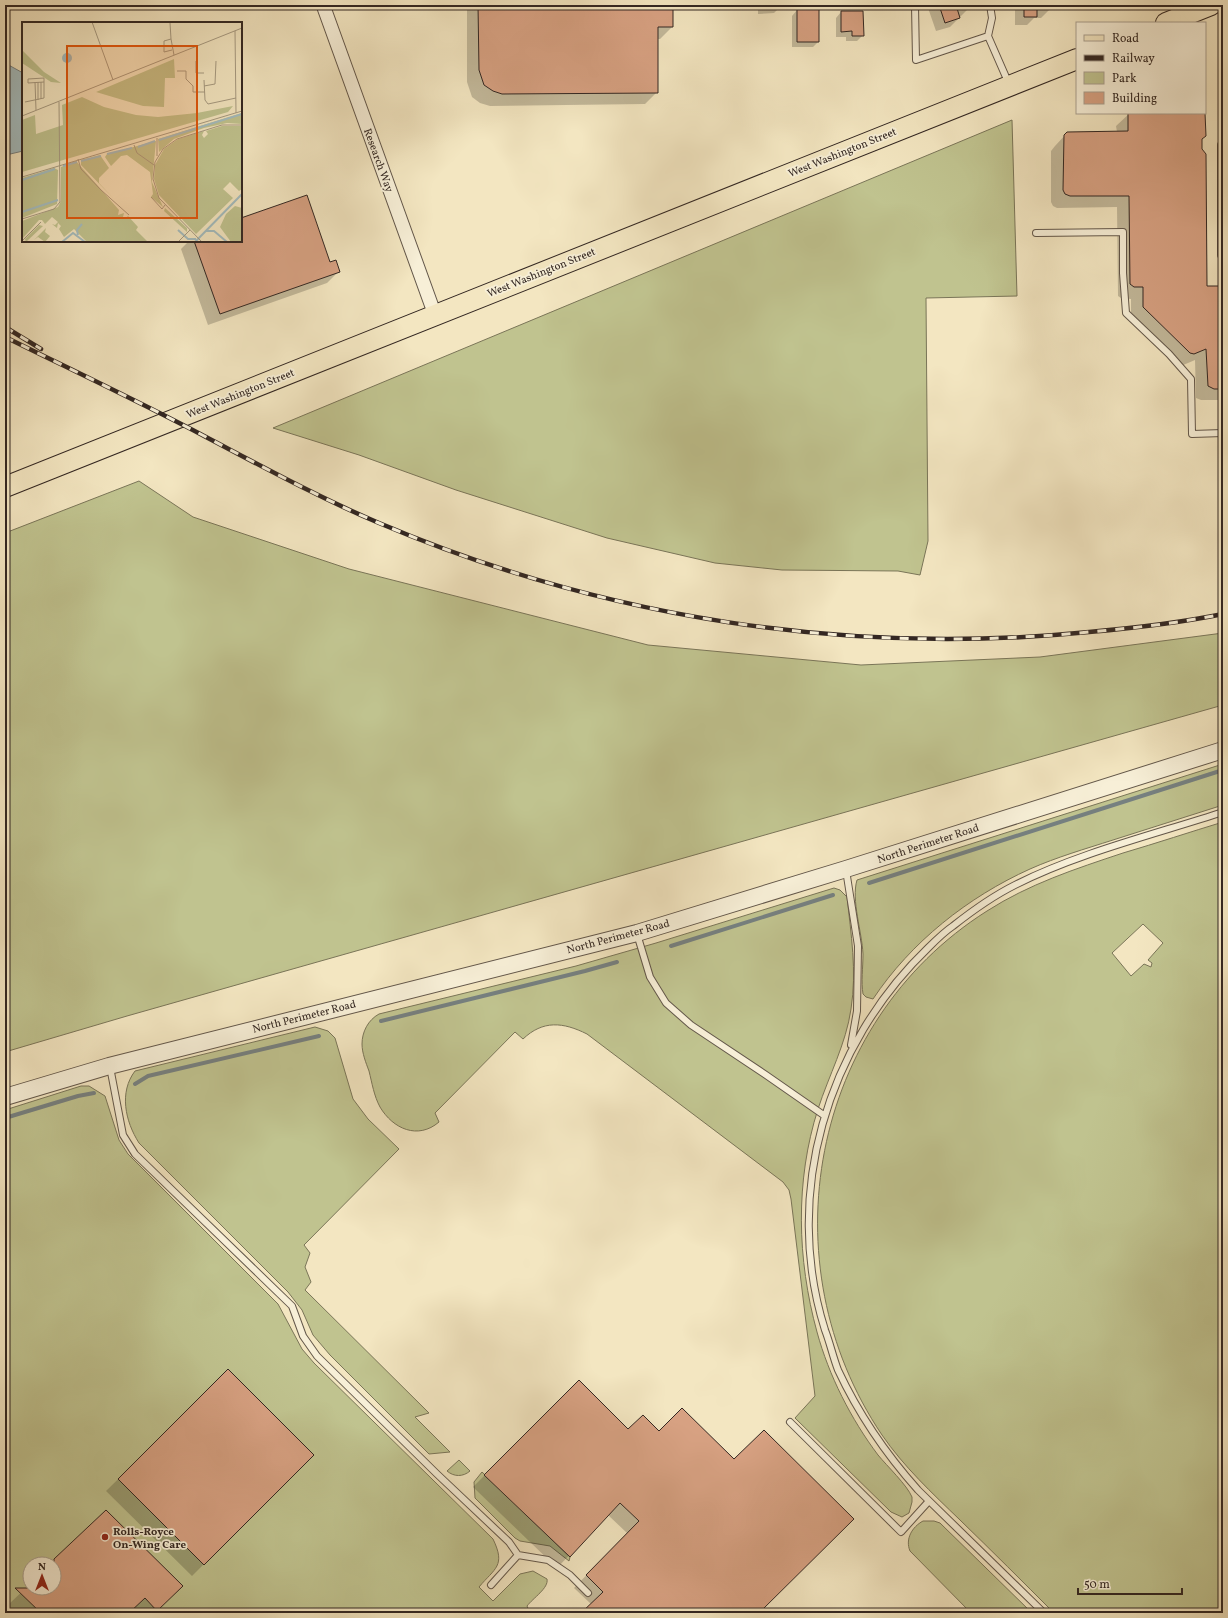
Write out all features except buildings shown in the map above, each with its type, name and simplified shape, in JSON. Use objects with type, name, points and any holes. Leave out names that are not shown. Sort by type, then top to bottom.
[{"type":"main road","points":[[1168,22],[1211,5]]},
{"type":"main road","name":"West Washington Street","points":[[5,487],[1076,59]]},
{"type":"street","name":"Research Way","points":[[323,5],[435,315]]},
{"type":"street","name":"North Perimeter Road","points":[[5,1097],[109,1066],[637,932],[846,869],[1223,750]]},
{"type":"lane","points":[[915,5],[916,60],[988,36]]},
{"type":"lane","points":[[990,5],[992,18],[988,36],[1010,85]]},
{"type":"lane","points":[[1221,145],[1221,255],[1223,255]]},
{"type":"lane","points":[[1036,233],[1122,232],[1126,314],[1169,354],[1191,379],[1192,434],[1223,433]]},
{"type":"lane","points":[[1044,1613],[929,1501],[899,1469],[871,1432],[838,1370],[819,1310],[810,1255],[810,1216],[813,1171],[825,1116],[850,1051],[870,1017],[903,973],[947,930],[1012,886],[1069,862],[1223,812]]},
{"type":"lane","points":[[846,869],[858,946],[857,1011],[850,1051]]},
{"type":"lane","points":[[637,932],[650,977],[666,1003],[691,1025],[766,1074],[825,1116]]},
{"type":"lane","points":[[109,1066],[123,1135],[135,1154],[292,1306],[303,1336],[317,1356],[436,1474],[509,1542],[518,1555],[548,1560],[570,1575],[588,1593]]},
{"type":"lane","points":[[790,1422],[901,1532],[929,1501]]},
{"type":"lane","points":[[491,1585],[518,1555]]},
{"type":"green space","points":[[1012,120],[1017,296],[926,298],[928,541],[920,575],[898,571],[782,570],[715,563],[607,538],[456,490],[359,455],[273,428]]},
{"type":"green space","points":[[139,481],[193,517],[349,569],[648,645],[861,665],[1040,657],[1223,633],[1223,705],[5,1052],[5,533]]},
{"type":"green space","points":[[1223,764],[1223,805],[1061,857],[1007,880],[963,907],[942,923],[905,959],[888,978],[873,999],[866,997],[863,994],[863,954],[855,897],[857,880]]},
{"type":"green space","points":[[1223,822],[1223,1613],[1054,1613],[909,1469],[882,1435],[846,1368],[825,1296],[818,1223],[825,1150],[845,1081],[880,1016],[927,959],[987,911],[1003,901],[1036,885],[1105,859]],"holes":[[[1143,924],[1163,943],[1148,960],[1152,963],[1151,967],[1144,964],[1131,976],[1112,953]]]},
{"type":"green space","points":[[834,888],[840,890],[847,897],[853,953],[853,995],[849,1022],[837,1059],[822,1096],[805,1164],[801,1220],[805,1276],[817,1332],[834,1381],[850,1412],[868,1441],[878,1455],[906,1487],[912,1497],[909,1513],[902,1517],[891,1512],[795,1418],[815,1396],[791,1199],[789,1190],[783,1182],[587,1034],[570,1027],[561,1025],[546,1026],[538,1029],[523,1039],[515,1032],[435,1113],[439,1122],[423,1130],[415,1131],[406,1130],[385,1115],[376,1098],[362,1047],[363,1035],[366,1027],[379,1014],[576,966]]},
{"type":"green space","points":[[315,1027],[328,1031],[335,1038],[353,1099],[368,1119],[399,1149],[304,1245],[310,1253],[305,1267],[311,1282],[305,1290],[429,1413],[415,1417],[450,1452],[429,1454],[330,1355],[313,1335],[302,1310],[288,1292],[139,1143],[127,1116],[127,1088],[135,1071]]},
{"type":"green space","points":[[81,1086],[89,1086],[105,1096],[119,1140],[128,1154],[278,1304],[302,1349],[314,1363],[493,1539],[499,1555],[499,1561],[494,1571],[479,1587],[493,1601],[520,1574],[533,1571],[547,1579],[546,1586],[527,1606],[530,1613],[5,1613],[5,1110]]},
{"type":"green space","points":[[459,1460],[470,1471],[458,1476],[447,1471]]},
{"type":"green space","points":[[482,1472],[570,1557],[569,1561],[550,1546],[520,1541],[515,1538],[475,1498],[474,1482]]},
{"type":"green space","points":[[923,1521],[934,1521],[940,1523],[1032,1613],[971,1613],[910,1551],[908,1542],[910,1534]]},
{"type":"water","points":[[5,63],[22,72],[22,151],[6,155]]},
{"type":"waterway","points":[[869,883],[1223,770]]},
{"type":"waterway","points":[[671,946],[833,895]]},
{"type":"waterway","points":[[381,1021],[617,962]]},
{"type":"waterway","points":[[135,1084],[148,1076],[319,1036]]},
{"type":"waterway","points":[[5,1118],[78,1096],[94,1093]]},
{"type":"railway","points":[[5,327],[41,349]]},
{"type":"railway","points":[[5,337],[156,411],[313,493],[379,523],[464,556],[550,583],[638,606],[727,622],[817,633],[907,638],[998,638],[1089,632],[1156,625],[1223,614]]},
{"type":"place","name":"Rolls-Royce On-Wing Care","points":[[105,1537]]}]
